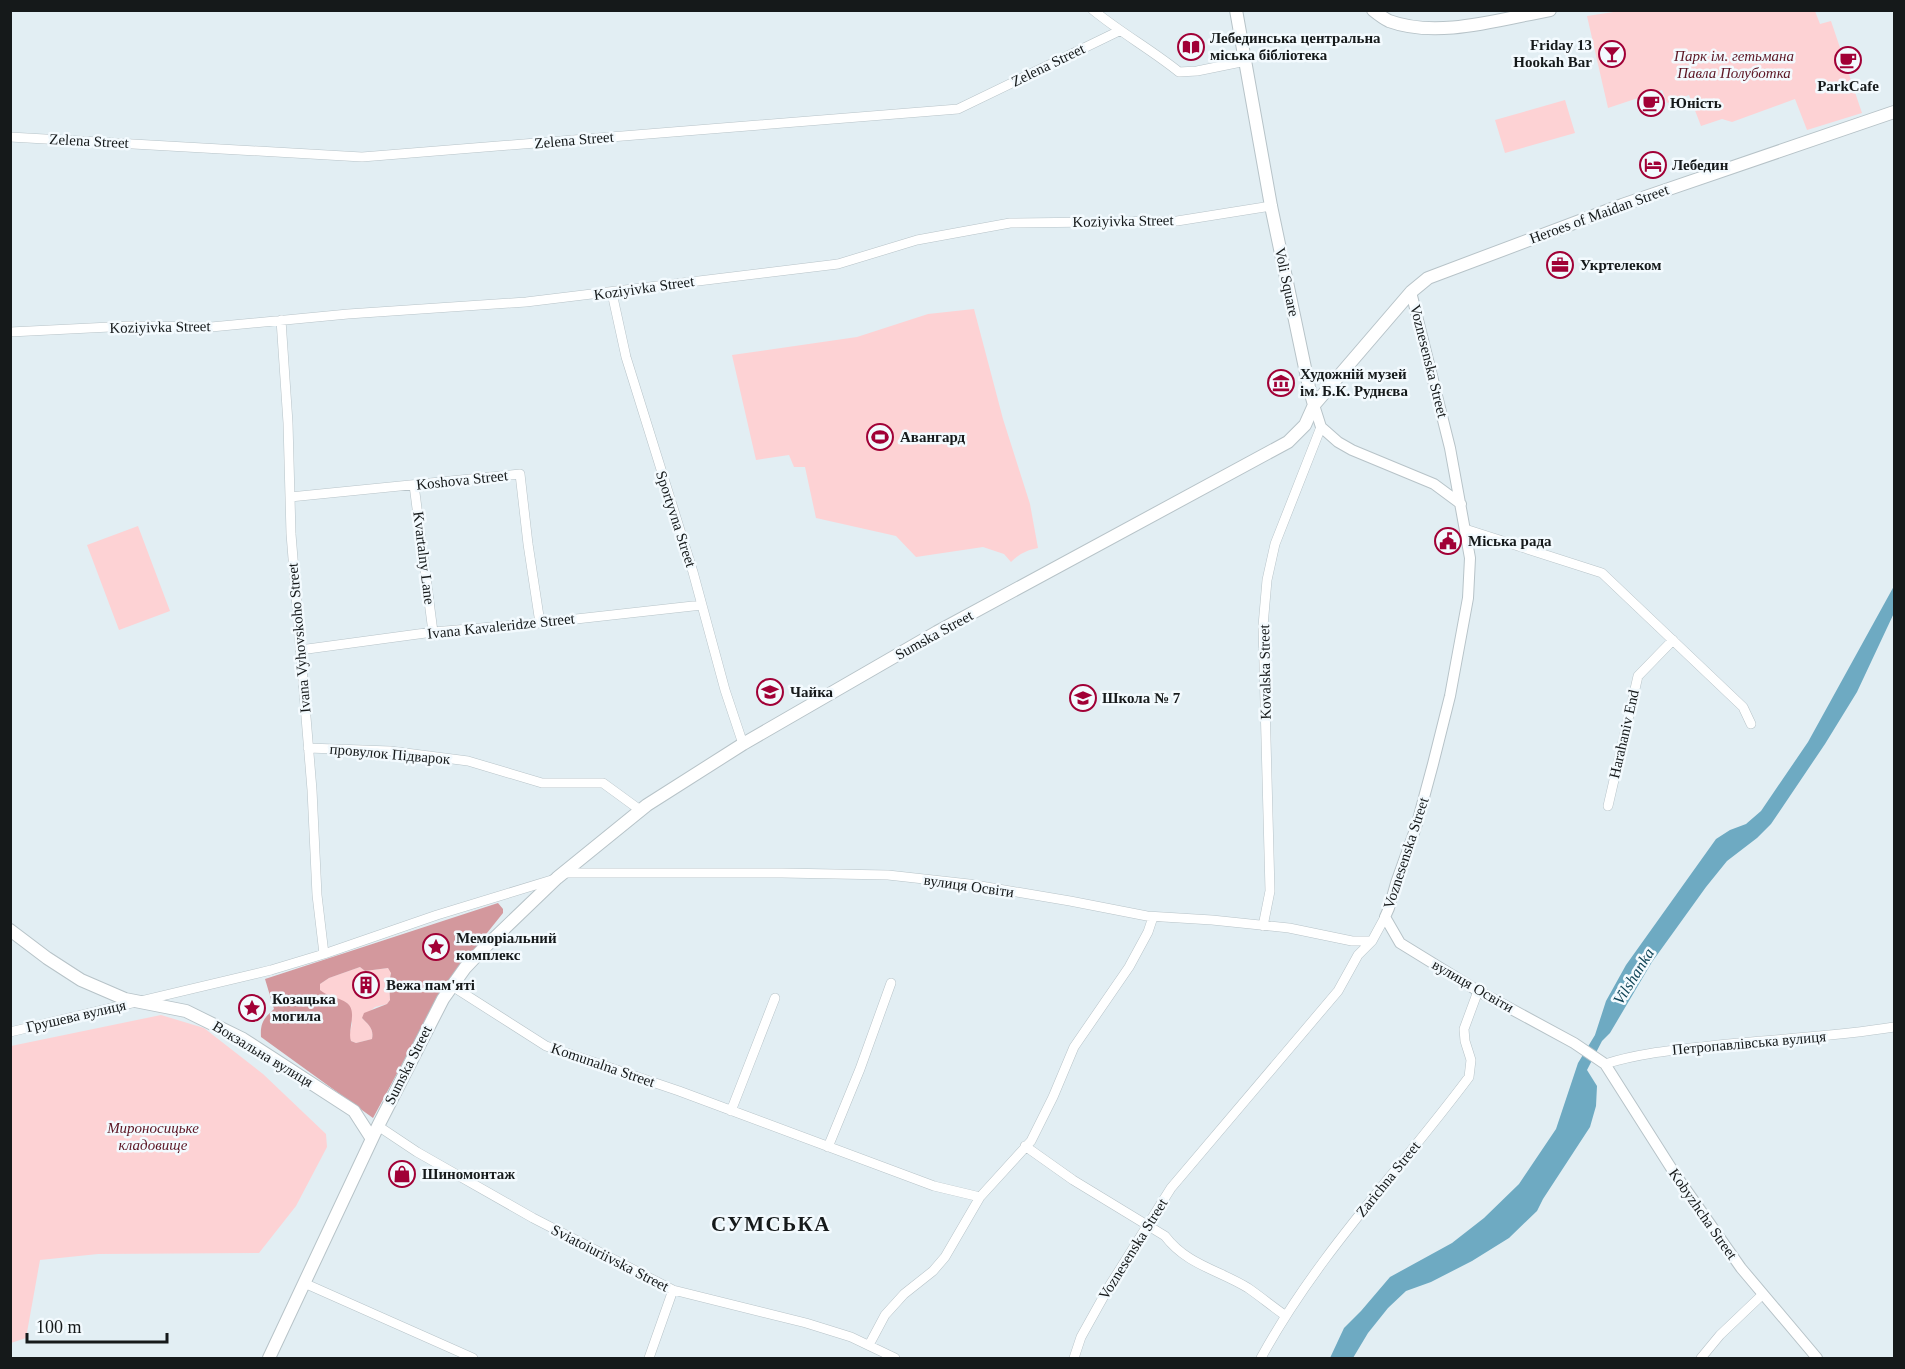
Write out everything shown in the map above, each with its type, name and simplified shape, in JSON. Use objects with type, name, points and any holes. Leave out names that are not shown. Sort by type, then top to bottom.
[{"type":"main road","name":"Voli Square","points":[[1236,10],[1271,206],[1314,405]]},
{"type":"main road","points":[[1373,10],[1387,20],[1418,28],[1457,27],[1550,10]]},
{"type":"main road","name":"Heroes of Maidan Street","points":[[1411,292],[1428,278],[1579,221],[1894,112]]},
{"type":"main road","points":[[1314,405],[1411,292]]},
{"type":"main road","name":"Sumska Street","points":[[269,1359],[378,1126],[432,1017],[452,986],[483,949],[560,875],[640,810],[743,744],[937,632],[1278,449],[1305,425],[1314,405]]},
{"type":"main road","name":"Вокзальна вулиця","points":[[10,930],[81,980],[125,999],[186,1011],[243,1039],[354,1111],[372,1139]]},
{"type":"street","points":[[1093,10],[1119,31],[1165,60],[1179,72],[1197,71],[1246,61]]},
{"type":"street","name":"Zelena Street","points":[[10,137],[362,157],[958,109],[1119,31]]},
{"type":"street","name":"Koziyivka Street","points":[[10,332],[130,327],[211,327],[348,314],[526,303],[838,264],[917,240],[1010,223],[1105,220],[1177,221],[1271,206]]},
{"type":"street","name":"Voznesenska Street","points":[[1074,1359],[1081,1337],[1147,1225],[1172,1188],[1338,990],[1358,955],[1372,940],[1389,908],[1416,827],[1452,685],[1468,598],[1470,558],[1450,448],[1411,292]]},
{"type":"street","name":"Sportyvna Street","points":[[612,293],[626,357],[743,744]]},
{"type":"street","name":"Ivana Vyhovskoho Street","points":[[281,321],[300,650],[317,895],[324,954]]},
{"type":"street","points":[[1314,405],[1321,427],[1329,435],[1352,450],[1434,484],[1461,504]]},
{"type":"street","name":"Kovalska Street","points":[[1263,926],[1270,891],[1263,626],[1267,580],[1275,544],[1321,427]]},
{"type":"street","name":"Koshova Street","points":[[290,497],[520,474],[540,623]]},
{"type":"street","name":"Kvartalny Lane","points":[[414,485],[433,632]]},
{"type":"street","points":[[1465,529],[1602,573],[1743,707],[1751,724]]},
{"type":"street","name":"Ivana Kavaleridze Street","points":[[300,650],[433,632],[702,605]]},
{"type":"street","name":"Harahaniv End","points":[[1608,806],[1638,676],[1673,639]]},
{"type":"street","name":"провулок Підварок","points":[[308,748],[390,751],[468,761],[542,783],[603,783],[640,810]]},
{"type":"street","name":"вулиця Освіти","points":[[560,875],[758,873],[888,875],[969,884],[1153,916],[1289,928],[1352,941],[1372,940]]},
{"type":"street","name":"Sumska Street","points":[[141,1001],[270,970],[324,954],[560,875]]},
{"type":"street","points":[[869,1345],[885,1315],[904,1294],[933,1271],[945,1257],[980,1197],[1030,1140],[1053,1097],[1074,1047],[1129,967],[1148,932],[1153,916]]},
{"type":"street","name":"вулиця Освіти","points":[[1385,917],[1400,943],[1478,991],[1574,1042],[1604,1062]]},
{"type":"street","points":[[828,1147],[860,1069],[891,983]]},
{"type":"street","name":"Komunalna Street","points":[[452,986],[546,1046],[679,1091],[934,1186],[980,1197]]},
{"type":"street","name":"Zarichna Street","points":[[1261,1359],[1320,1264],[1469,1077],[1471,1060],[1464,1029],[1478,991]]},
{"type":"street","points":[[731,1111],[775,998]]},
{"type":"street","name":"Грушева вулиця","points":[[10,1032],[141,1001]]},
{"type":"street","name":"Петропавлівська вулиця","points":[[1604,1062],[1661,1051],[1855,1033],[1894,1027]]},
{"type":"street","name":"Kobyzhcha Street","points":[[1604,1062],[1673,1171],[1741,1268],[1817,1359]]},
{"type":"street","name":"Sviatoiuriivska Street","points":[[378,1126],[417,1152],[533,1218],[673,1290],[806,1323],[851,1337],[895,1359]]},
{"type":"street","points":[[1025,1146],[1073,1180],[1165,1236],[1175,1250],[1247,1288],[1286,1316]]},
{"type":"street","points":[[304,1283],[473,1359]]},
{"type":"street","points":[[649,1359],[673,1290]]},
{"type":"street","points":[[1701,1359],[1720,1335],[1762,1295]]},
{"type":"green space","name":"Парк ім. гетьмана Павла Полуботка","points":[[1620,11],[1815,11],[1820,24],[1831,21],[1862,113],[1807,130],[1795,99],[1732,122],[1722,119],[1701,126],[1689,95],[1667,103],[1662,90],[1608,108],[1587,16]]},
{"type":"green space","points":[[1565,100],[1575,133],[1505,153],[1495,120]]},
{"type":"green space","name":"Авангард","points":[[974,309],[1003,419],[1030,504],[1038,548],[1023,553],[1011,562],[1004,554],[983,547],[916,557],[896,536],[816,518],[805,467],[794,467],[789,455],[756,460],[732,355],[857,337],[928,314]]},
{"type":"green space","points":[[138,526],[170,611],[119,630],[87,545]]},
{"type":"green space","points":[[360,967],[365,971],[388,968],[391,972],[390,1000],[387,1004],[375,1007],[362,1018],[372,1030],[372,1039],[356,1043],[351,1041],[349,1036],[352,1024],[347,1003],[324,994],[320,990],[320,984],[329,978]]},
{"type":"green space","name":"Мироносицьке кладовище","points":[[161,1015],[204,1028],[263,1074],[326,1134],[327,1147],[296,1206],[259,1253],[98,1254],[40,1260],[26,1338],[11,1343],[11,1046]]},
{"type":"shaded area","points":[[498,903],[503,909],[503,913],[443,988],[373,1118],[261,1037],[263,1021],[274,1009],[265,979]],"holes":[[[360,967],[365,971],[388,968],[391,973],[390,1000],[387,1004],[364,1013],[362,1018],[372,1030],[372,1039],[356,1043],[351,1041],[350,1037],[352,1016],[350,1007],[344,1001],[320,990],[320,984],[329,978]]]},
{"type":"water","name":"Vilshanka","points":[[1894,586],[1894,613],[1857,692],[1825,744],[1771,824],[1727,861],[1706,887],[1652,962],[1610,1033],[1602,1041],[1587,1070],[1597,1086],[1596,1106],[1590,1127],[1537,1211],[1509,1238],[1472,1261],[1431,1282],[1406,1291],[1388,1308],[1368,1333],[1353,1358],[1330,1358],[1344,1328],[1390,1277],[1452,1243],[1484,1218],[1519,1184],[1556,1129],[1578,1063],[1595,1035],[1606,1001],[1626,965],[1716,839],[1746,824],[1761,811],[1808,742]]},
{"type":"place","name":"Лебединська центральна міська бібліотека","points":[[1191,47]]},
{"type":"place","name":"Friday 13 Hookah Bar","points":[[1612,54]]},
{"type":"place","name":"ParkCafe","points":[[1848,60]]},
{"type":"place","name":"Юність","points":[[1651,103]]},
{"type":"place","name":"Лебедин","points":[[1653,165]]},
{"type":"place","name":"Укртелеком","points":[[1560,265]]},
{"type":"place","name":"Художній музей ім. Б.К. Руднєва","points":[[1281,383]]},
{"type":"place","name":"Авангард","points":[[880,437]]},
{"type":"place","name":"Міська рада","points":[[1448,541]]},
{"type":"place","name":"Чайка","points":[[770,692]]},
{"type":"place","name":"Школа № 7","points":[[1083,698]]},
{"type":"place","name":"Меморіальний комплекс","points":[[436,947]]},
{"type":"place","name":"Вежа пам'яті","points":[[366,985]]},
{"type":"place","name":"Козацька могила","points":[[252,1008]]},
{"type":"place","name":"Шиномонтаж","points":[[402,1174]]},
{"type":"district","name":"СУМСЬКА","points":[[771,1224]]}]
